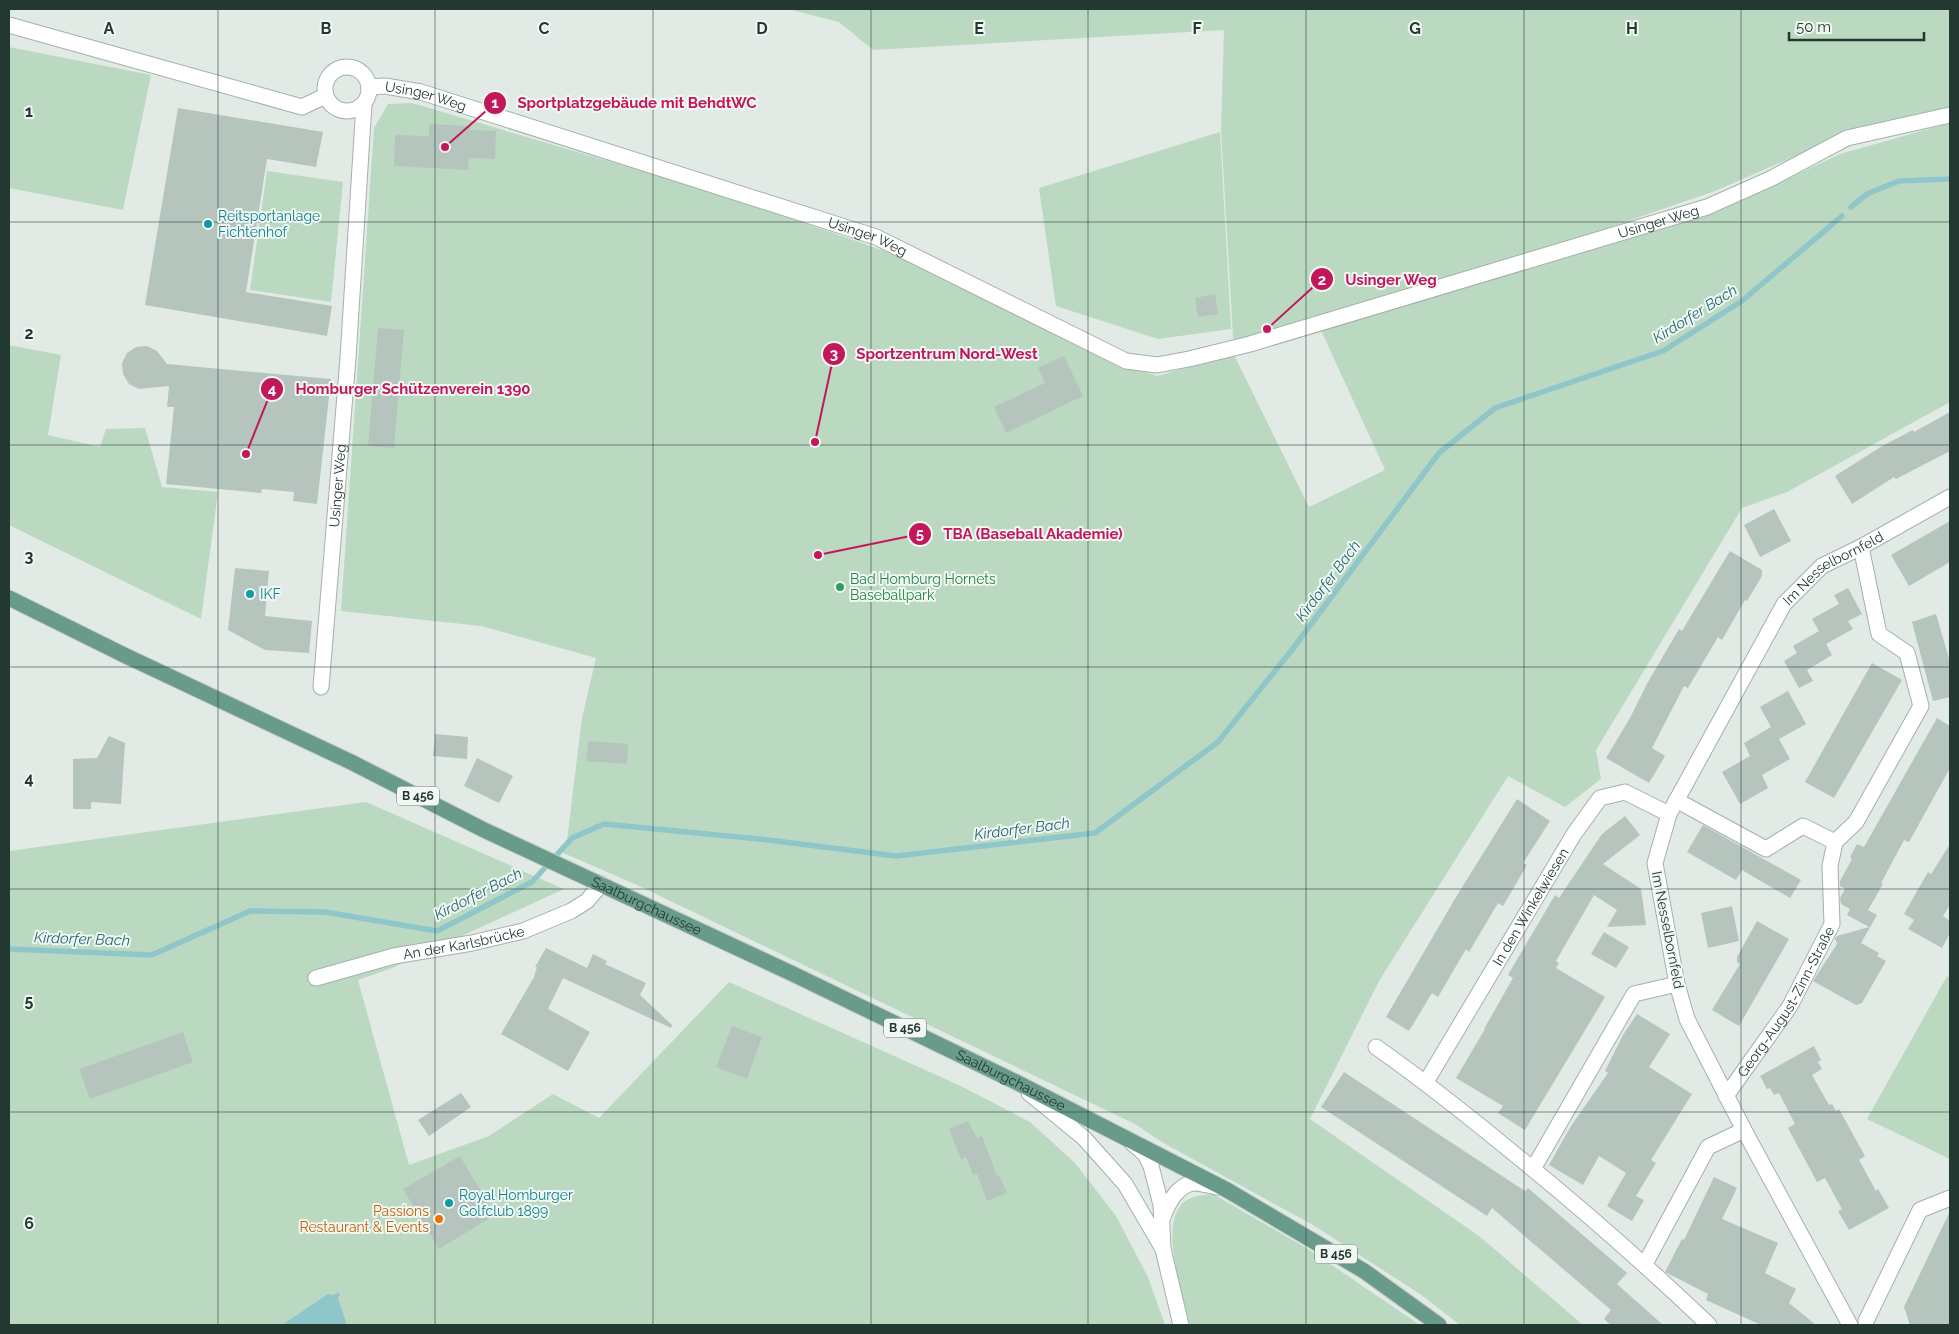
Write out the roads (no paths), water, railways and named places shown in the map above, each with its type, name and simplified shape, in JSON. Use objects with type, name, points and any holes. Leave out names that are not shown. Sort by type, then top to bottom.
[{"type":"main road","name":"Saalburgchaussee","points":[[9,598],[124,655],[351,762],[519,846],[784,970],[1016,1082],[1227,1190],[1364,1271],[1439,1325]]},
{"type":"street","points":[[9,25],[302,107],[325,96]]},
{"type":"street","name":"Usinger Weg","points":[[321,687],[348,358],[364,104],[369,93],[368,81],[355,68],[336,70],[328,77],[325,86],[325,96],[332,106],[342,111],[354,111],[364,104]]},
{"type":"street","name":"Usinger Weg","points":[[369,87],[385,86],[421,92],[876,237],[1126,361],[1157,365],[1250,344],[1707,207],[1770,178],[1847,138],[1950,115]]},
{"type":"street","name":"Im Nesselbornfeld","points":[[1860,1324],[1744,1130],[1687,1019],[1678,984],[1655,863],[1673,807],[1784,604],[1822,566],[1861,547],[1950,496]]},
{"type":"street","points":[[1673,807],[1766,849],[1802,826],[1835,842],[1856,822],[1921,706],[1907,653],[1879,634],[1861,547]]},
{"type":"street","name":"In den Winkelwiesen","points":[[1426,1082],[1574,834],[1600,798],[1625,792],[1673,807]]},
{"type":"street","name":"Georg-August-Zinn-Straße","points":[[1726,1096],[1790,1006],[1832,924],[1830,866],[1835,842]]},
{"type":"street","name":"An der Karlsbrücke","points":[[316,978],[394,956],[472,943],[523,931],[571,911],[587,901],[601,884]]},
{"type":"street","points":[[1533,1169],[1634,994],[1678,984]]},
{"type":"street","points":[[1376,1047],[1426,1082],[1533,1169],[1645,1264],[1709,1325]]},
{"type":"street","points":[[1016,1082],[1090,1144],[1125,1184],[1163,1250]]},
{"type":"street","points":[[1645,1264],[1708,1148],[1744,1130]]},
{"type":"street","points":[[1128,1140],[1145,1154],[1151,1166],[1161,1206],[1163,1250],[1181,1325]]},
{"type":"street","points":[[1162,1219],[1170,1200],[1182,1188],[1195,1183],[1227,1190]]},
{"type":"street","points":[[1860,1324],[1920,1210],[1950,1198]]},
{"type":"water","points":[[338,1292],[346,1325],[282,1325],[328,1294],[333,1295]]},
{"type":"waterway","name":"Kirdorfer Bach","points":[[1851,207],[1867,194],[1899,181],[1950,179]]},
{"type":"waterway","name":"Kirdorfer Bach","points":[[9,949],[152,955],[250,911],[325,912],[437,931],[532,882],[572,838],[604,824],[768,840],[896,856],[1095,833],[1218,742],[1291,651],[1439,453],[1495,408],[1663,351],[1742,301],[1842,216]]},
{"type":"place","name":"Sportplatzgebäude mit BehdtWC","points":[[445,147]]},
{"type":"place","name":"Reitsportanlage Fichtenhof","points":[[208,224]]},
{"type":"place","name":"Usinger Weg","points":[[1267,329]]},
{"type":"place","name":"Sportzentrum Nord-West","points":[[815,442]]},
{"type":"place","name":"Homburger Schützenverein 1390","points":[[246,454]]},
{"type":"place","name":"TBA (Baseball Akademie)","points":[[818,555]]},
{"type":"place","name":"Bad Homburg Hornets Baseballpark","points":[[840,587]]},
{"type":"place","name":"IKF","points":[[250,594]]},
{"type":"place","name":"Royal Homburger Golfclub 1899","points":[[449,1203]]},
{"type":"place","name":"Passions Restaurant & Events","points":[[439,1219]]}]
